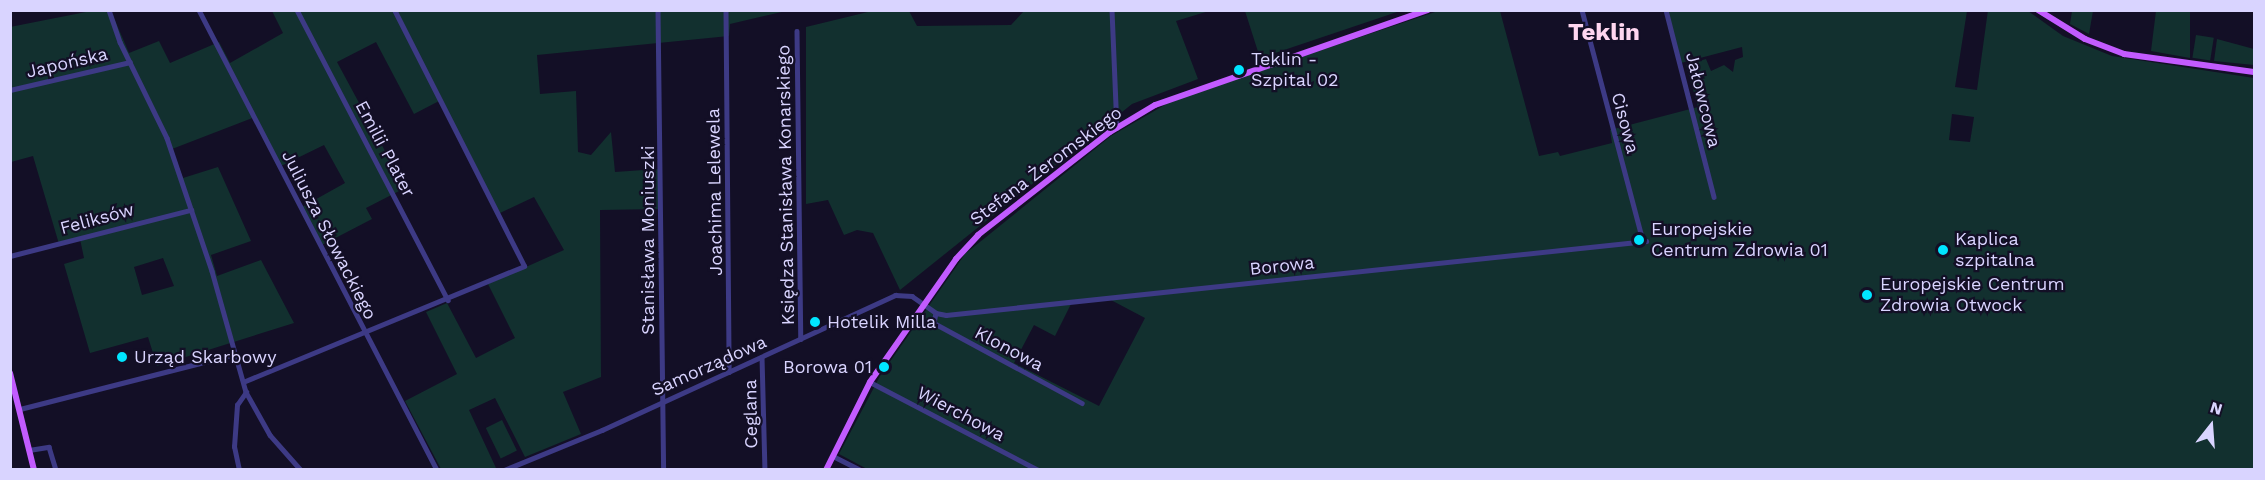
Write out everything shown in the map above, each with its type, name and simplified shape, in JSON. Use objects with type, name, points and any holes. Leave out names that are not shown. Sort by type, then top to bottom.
[{"type":"main road","name":"Stefana Żeromskiego","points":[[826,470],[870,382],[923,304],[978,235],[1117,128],[1155,105],[1428,10]]},
{"type":"main road","points":[[2038,10],[2085,39],[2124,54],[2254,72]]},
{"type":"main road","points":[[10,373],[34,470]]},
{"type":"street","points":[[109,10],[130,62],[152,102],[191,210],[246,392],[270,435],[301,470]]},
{"type":"street","name":"Juliusza Słowackiego","points":[[199,10],[364,334],[437,470]]},
{"type":"street","name":"Emilii Plater","points":[[297,10],[448,300]]},
{"type":"street","points":[[243,382],[448,300],[524,266],[394,10]]},
{"type":"street","name":"Stanisława Moniuszki","points":[[658,10],[664,470]]},
{"type":"street","name":"Joachima Lelewela","points":[[726,10],[729,372]]},
{"type":"street","points":[[1112,10],[1117,128]]},
{"type":"street","name":"Cisowa","points":[[1582,10],[1644,241]]},
{"type":"street","name":"Jałowcowa","points":[[1666,10],[1714,196]]},
{"type":"street","name":"Księdza Stanisława Konarskiego","points":[[797,31],[801,339]]},
{"type":"street","name":"Japońska","points":[[10,90],[130,62]]},
{"type":"street","name":"Feliksów","points":[[10,256],[191,210]]},
{"type":"street","name":"Borowa","points":[[936,313],[1003,309],[1644,241]]},
{"type":"street","name":"Samorządowa","points":[[504,470],[664,402],[895,295],[912,296],[923,304]]},
{"type":"street","points":[[923,304],[936,313]]},
{"type":"street","name":"Klonowa","points":[[936,313],[934,323],[1082,403]]},
{"type":"street","points":[[20,409],[235,354]]},
{"type":"street","name":"Ceglana","points":[[762,357],[765,470]]},
{"type":"street","name":"Wierchowa","points":[[870,382],[1038,470]]},
{"type":"street","points":[[239,470],[234,447],[237,405],[246,392]]},
{"type":"street","points":[[29,450],[49,447],[56,470]]},
{"type":"street","points":[[833,456],[860,470]]},
{"type":"green space","points":[[1245,10],[1400,11],[1260,58]]},
{"type":"green space","points":[[1988,10],[2028,11],[2063,36],[2112,56],[2254,78],[2254,469],[869,470],[839,454],[880,376],[965,254],[1111,136],[1175,99],[1438,11],[1500,11],[1539,156],[1558,152],[1560,156],[1612,143],[1610,130],[1698,107],[1686,65],[1706,59],[1711,71],[1724,65],[1733,72],[1735,60],[1743,57],[1742,47],[1681,63],[1668,11],[1967,11],[1955,87],[1977,90]],"holes":[[[1952,114],[1974,117],[1970,142],[1949,140]],[[1109,299],[1145,318],[1099,406],[1014,363],[1034,325],[1055,336],[1071,304]]]},
{"type":"green space","points":[[91,11],[111,11],[129,53],[159,41],[170,63],[219,42],[230,63],[283,33],[272,11],[786,11],[730,24],[729,36],[537,55],[540,94],[576,91],[578,152],[591,155],[611,132],[615,172],[658,169],[658,209],[600,210],[601,377],[563,392],[581,434],[525,457],[495,398],[469,410],[496,468],[441,469],[405,401],[457,374],[426,312],[447,303],[476,358],[515,338],[488,284],[564,250],[534,197],[500,213],[441,100],[414,114],[376,42],[337,62],[405,188],[366,208],[372,219],[322,245],[302,207],[345,183],[324,145],[281,166],[255,117],[172,149],[183,178],[218,167],[251,241],[211,255],[217,276],[261,260],[294,323],[157,366],[148,337],[90,353],[64,264],[84,258],[80,239],[59,244],[33,156],[11,162],[10,27]],"holes":[[[163,258],[174,286],[142,295],[134,267]]]},
{"type":"green space","points":[[872,11],[909,11],[917,26],[1011,25],[1024,11],[1209,11],[1176,21],[1198,79],[1132,104],[900,290],[873,233],[857,230],[844,235],[828,200],[806,204],[806,27]]},
{"type":"green space","points":[[2072,11],[2093,11],[2089,34],[2070,24]]},
{"type":"green space","points":[[2156,11],[2190,11],[2190,58],[2151,51]]},
{"type":"green space","points":[[2196,35],[2214,38],[2210,61],[2192,58]]},
{"type":"green space","points":[[2217,39],[2254,49],[2254,65],[2214,61]]},
{"type":"green space","points":[[502,420],[517,451],[501,458],[486,428]]},
{"type":"place","name":"Teklin - Szpital 02","points":[[1239,70]]},
{"type":"place","name":"Europejskie Centrum Zdrowia 01","points":[[1639,240]]},
{"type":"place","name":"Kaplica szpitalna","points":[[1943,250]]},
{"type":"place","name":"Europejskie Centrum Zdrowia Otwock","points":[[1867,295]]},
{"type":"place","name":"Hotelik Milla","points":[[815,322]]},
{"type":"place","name":"Urząd Skarbowy","points":[[122,357]]},
{"type":"place","name":"Borowa 01","points":[[884,367]]},
{"type":"district","name":"Teklin","points":[[1604,33]]}]
